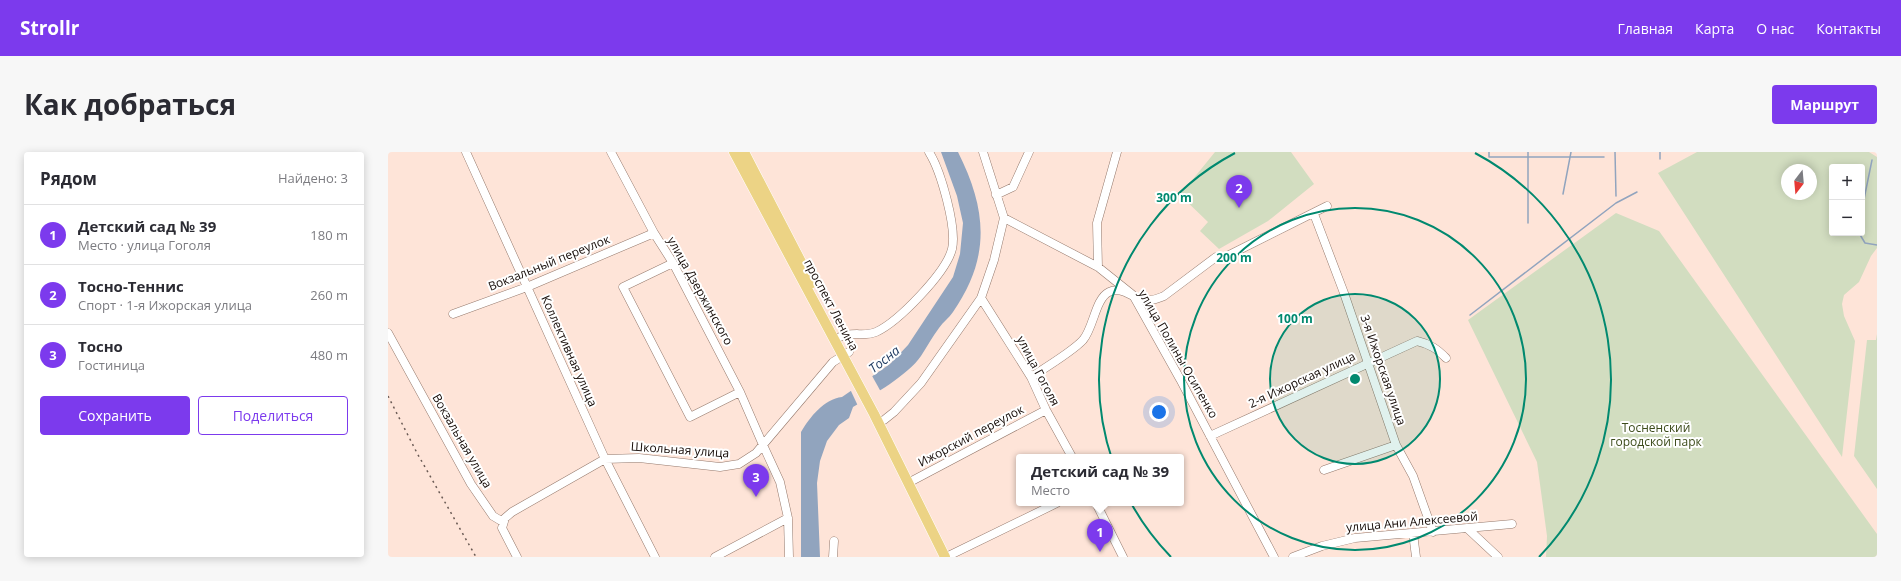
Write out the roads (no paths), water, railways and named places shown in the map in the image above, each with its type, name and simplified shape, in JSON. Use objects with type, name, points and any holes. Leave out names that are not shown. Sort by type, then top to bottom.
[{"type":"main road","name":"проспект Ленина","points":[[734,152],[852,364],[949,556]]},
{"type":"main road","name":"проспект Ленина","points":[[744,152],[840,337],[846,354]]},
{"type":"street","name":"Коллективная улица","points":[[466,152],[605,459],[655,557]]},
{"type":"street","name":"улица Дзержинского","points":[[611,152],[654,233],[673,262],[740,392],[780,482],[788,518],[789,557]]},
{"type":"street","points":[[840,337],[847,334],[875,332],[888,325],[929,287],[947,261],[952,248],[949,215],[942,183],[933,159],[928,152]]},
{"type":"street","points":[[879,415],[894,412],[921,383],[981,298],[994,260],[1004,218],[983,152]]},
{"type":"street","points":[[996,195],[1013,187],[1029,152]]},
{"type":"street","points":[[1098,266],[1097,223],[1117,152]]},
{"type":"street","points":[[1031,377],[1082,341],[1090,330],[1101,299],[1108,293],[1116,290],[1146,300],[1158,299],[1216,256],[1225,257],[1314,214],[1327,206]]},
{"type":"street","name":"3-я Ижорская улица","points":[[1314,214],[1344,293],[1396,445],[1416,482],[1433,532]]},
{"type":"street","name":"улица Полины Осипенко","points":[[1004,218],[1098,266],[1132,295],[1210,436],[1274,557]]},
{"type":"street","name":"Вокзальный переулок","points":[[453,314],[527,287],[654,233]]},
{"type":"street","points":[[673,262],[623,287],[690,417],[740,392]]},
{"type":"street","name":"улица Гоголя","points":[[981,298],[1031,377],[1046,410],[1070,454]]},
{"type":"street","name":"Вокзальная улица","points":[[388,334],[471,484],[493,516],[503,522]]},
{"type":"street","name":"2-я Ижорская улица","points":[[1210,436],[1417,341],[1436,348],[1446,358]]},
{"type":"street","name":"Школьная улица","points":[[503,522],[512,512],[605,459],[639,458],[720,467],[731,466],[747,460],[763,445],[832,362],[846,354]]},
{"type":"street","name":"Ижорский переулок","points":[[911,482],[1046,410]]},
{"type":"street","points":[[1324,470],[1396,445]]},
{"type":"street","points":[[949,556],[1051,506]]},
{"type":"street","points":[[1098,506],[1123,557]]},
{"type":"street","points":[[715,557],[788,518]]},
{"type":"street","points":[[503,522],[503,533],[516,557]]},
{"type":"street","name":"улица Ани Алексеевой","points":[[1293,557],[1322,546],[1355,538],[1512,524]]},
{"type":"street","points":[[1468,529],[1498,557]]},
{"type":"street","points":[[1413,533],[1416,557]]},
{"type":"street","points":[[834,540],[834,557]]},
{"type":"water","points":[[941,152],[958,152],[968,173],[975,194],[981,233],[979,252],[974,272],[965,292],[953,312],[934,335],[915,363],[890,384],[853,407],[849,418],[839,425],[827,441],[820,461],[817,483],[820,557],[801,557],[801,432],[813,415],[823,405],[835,398],[842,397],[890,364],[908,345],[953,277],[960,254],[963,223],[957,196]]},
{"type":"waterway","points":[[1489,152],[1489,157],[1604,157]]},
{"type":"waterway","points":[[1528,152],[1528,223]]},
{"type":"waterway","points":[[1563,194],[1571,152]]},
{"type":"waterway","points":[[1615,152],[1616,196]]},
{"type":"waterway","points":[[1660,152],[1660,159]]},
{"type":"waterway","points":[[1864,200],[1872,160]]},
{"type":"waterway","points":[[1470,315],[1616,203],[1637,192]]},
{"type":"waterway","points":[[1861,236],[1865,243],[1877,245]]},
{"type":"railway","points":[[388,396],[417,453],[476,557]]},
{"type":"place","name":"Тосно-Теннис","points":[[1239,208]]},
{"type":"place","name":"Тосно","points":[[756,497]]},
{"type":"place","name":"Детский сад № 39","points":[[1100,552]]},
{"type":"water label","name":"Тосна","points":[[884,359]]},
{"type":"park label","name":"Тосненский городской парк","points":[[1656,435]]}]
